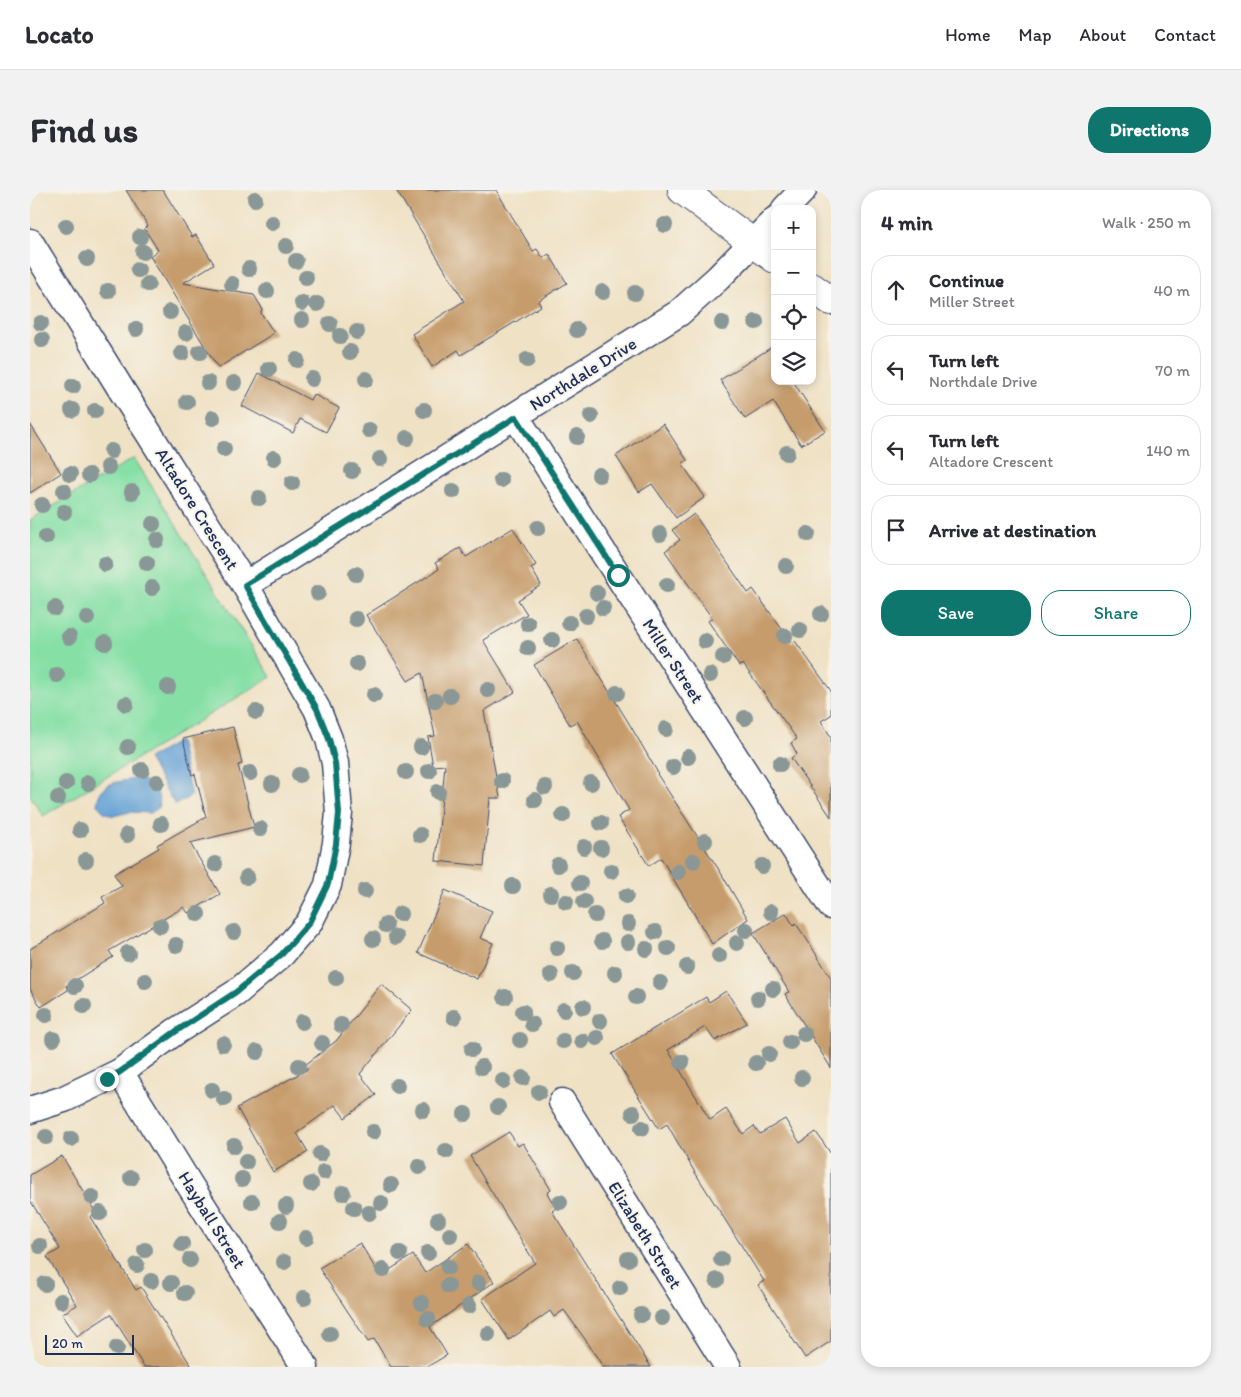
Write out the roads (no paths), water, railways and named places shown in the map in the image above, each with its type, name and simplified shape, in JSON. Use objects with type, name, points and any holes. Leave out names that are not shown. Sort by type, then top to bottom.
[{"type":"street","points":[[682,190],[764,252]]},
{"type":"street","points":[[789,205],[803,190]]},
{"type":"street","name":"Northdale Drive","points":[[245,585],[516,417],[679,313],[764,252],[771,232]]},
{"type":"street","name":"Altadore Crescent","points":[[30,242],[245,585],[317,709],[329,739],[335,763],[339,813],[336,844],[328,884],[309,923],[282,954],[236,992],[175,1032],[120,1072],[64,1099],[30,1110]]},
{"type":"street","points":[[816,290],[831,301]]},
{"type":"street","name":"Miller Street","points":[[516,417],[831,906]]},
{"type":"street","name":"Hayball Street","points":[[120,1072],[306,1367]]},
{"type":"street","name":"Elizabeth Street","points":[[562,1102],[728,1367]]},
{"type":"water","points":[[179,741],[191,796],[175,805],[148,759]]},
{"type":"water","points":[[137,778],[151,785],[159,797],[158,808],[151,813],[130,812],[113,816],[104,812],[97,805],[101,791],[106,787],[117,782]]}]
